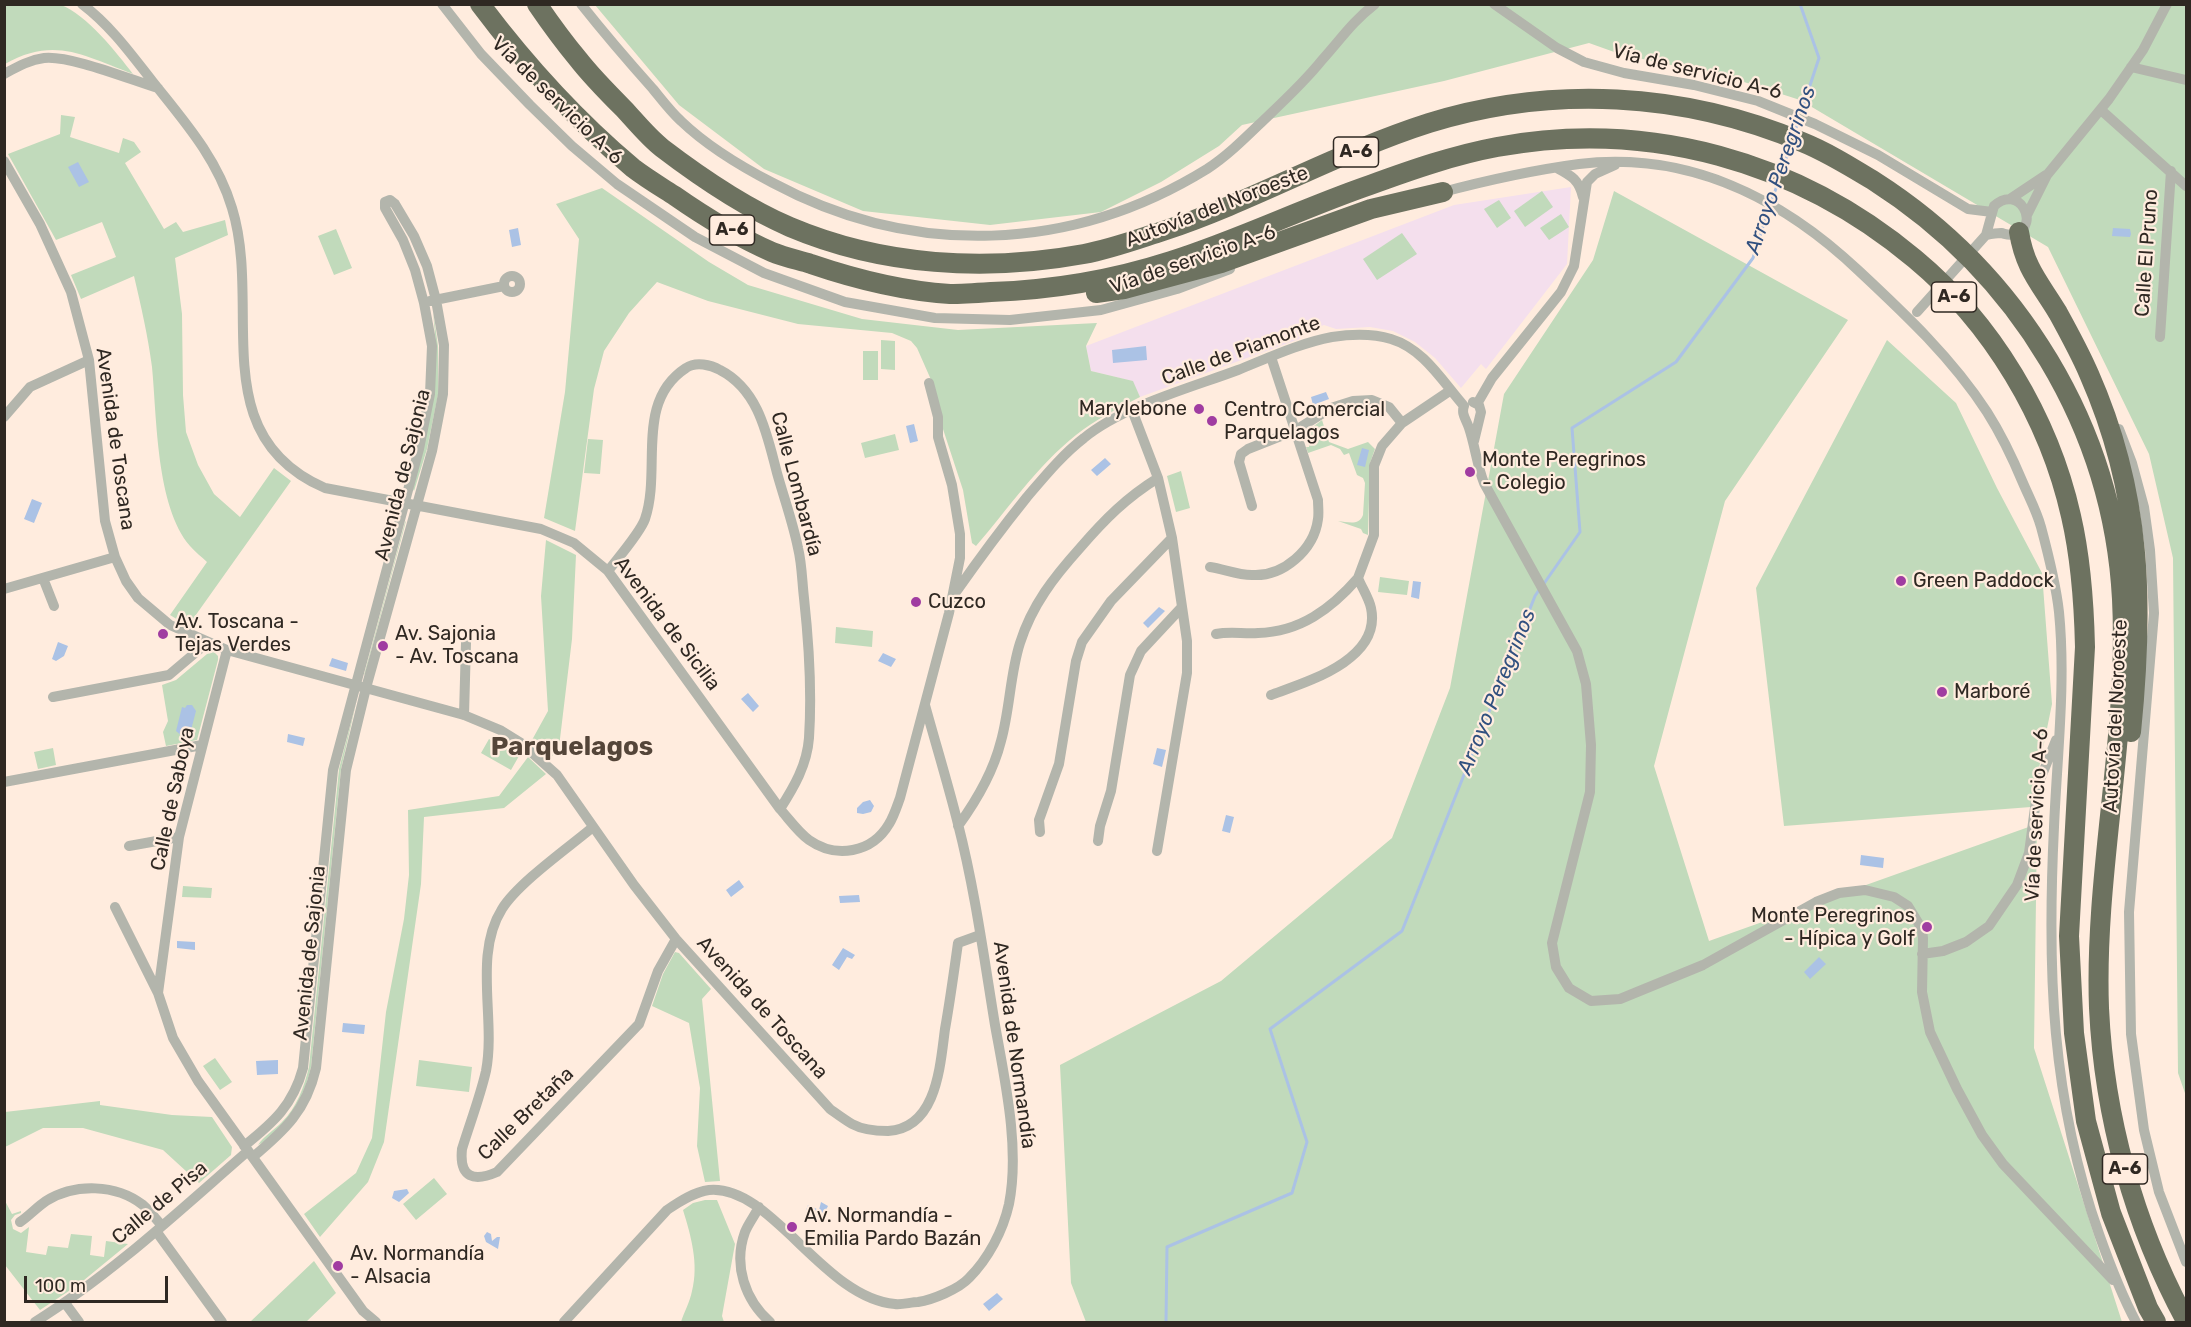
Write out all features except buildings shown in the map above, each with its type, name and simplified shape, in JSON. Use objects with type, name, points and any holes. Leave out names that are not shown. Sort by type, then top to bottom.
[{"type":"highway","name":"Autovía del Noroeste","points":[[480,4],[552,91],[636,170],[702,214],[773,252],[854,278],[950,294],[1036,290],[1111,278],[1171,261],[1369,185],[1435,164],[1496,147],[1565,139],[1620,140],[1690,148],[1744,162],[1797,183],[1842,206],[1886,235],[1933,274],[1982,329],[2023,392],[2051,451],[2070,512],[2080,568],[2085,647],[2069,936],[2074,1033],[2086,1121],[2111,1213],[2156,1323]]},
{"type":"highway","name":"Autovía del Noroeste","points":[[537,4],[581,64],[657,144],[723,191],[788,226],[856,249],[916,261],[1007,264],[1089,253],[1164,231],[1236,204],[1357,151],[1424,125],[1482,109],[1550,99],[1610,98],[1685,106],[1741,120],[1806,143],[1857,170],[1906,202],[1986,275],[2010,302],[2034,336],[2056,372],[2087,436],[2108,505],[2122,598],[2121,692],[2100,929],[2099,1008],[2110,1113],[2135,1205],[2171,1293],[2187,1321]]},
{"type":"highway","points":[[950,294],[965,304],[1023,304],[1124,288],[1221,263],[1371,209],[1443,192]]},
{"type":"highway","points":[[2017,227],[2026,263],[2073,341],[2090,375],[2121,466],[2131,508],[2136,552],[2139,612],[2134,698],[2110,972],[2099,1008]]},
{"type":"street","name":"Avenida de Sicilia","points":[[82,4],[111,29],[201,143],[219,172],[239,232],[243,264],[245,371],[248,398],[257,425],[270,448],[287,466],[305,479],[325,488],[541,529],[574,543],[608,571],[780,809],[807,839],[825,849],[846,852],[863,848],[879,836],[889,824],[900,798],[953,596],[960,558],[960,534],[954,495],[938,437],[938,417],[929,383]]},
{"type":"street","name":"Vía de servicio A-6","points":[[442,4],[481,54],[572,146],[617,184],[695,237],[764,273],[845,302],[935,318],[1010,320],[1101,310],[1177,289],[1374,214],[1443,192],[1582,164],[1660,165],[1711,176],[1767,201],[1797,220],[1853,265],[1931,340],[1987,412],[2015,463],[2040,524],[2059,609],[2061,656],[2060,728],[2050,930],[2054,1032],[2067,1124],[2090,1208],[2117,1285],[2136,1323]]},
{"type":"street","points":[[582,4],[614,45],[682,122],[735,164],[806,201],[862,220],[933,235],[1000,237],[1084,224],[1152,199],[1208,168],[1242,142],[1321,62],[1356,19],[1375,4]]},
{"type":"street","name":"Vía de servicio A-6","points":[[1494,4],[1557,48],[1584,62],[1758,101],[1815,124],[1878,155],[1968,209],[1991,217]]},
{"type":"street","points":[[1986,235],[2017,227],[2047,175],[2101,110],[2131,67],[2167,4]]},
{"type":"street","points":[[4,74],[24,63],[44,58],[62,58],[158,88]]},
{"type":"street","points":[[2131,67],[2187,80]]},
{"type":"street","points":[[2101,110],[2187,186]]},
{"type":"street","name":"Avenida de Toscana","points":[[4,161],[40,224],[71,292],[89,360],[105,521],[115,557],[126,581],[153,613],[170,625],[227,650],[464,715],[500,730],[521,743],[542,760],[571,794],[676,939],[830,1109],[854,1126],[876,1131],[894,1130],[909,1125],[921,1116],[939,1072],[958,943],[980,935]]},
{"type":"street","points":[[1477,404],[1492,378],[1561,292],[1574,266],[1587,182],[1595,174],[1621,163]]},
{"type":"street","points":[[1557,168],[1573,176],[1580,184],[1583,200]]},
{"type":"street","name":"Calle El Pruno","points":[[2160,337],[2170,171]]},
{"type":"street","points":[[1899,308],[1910,314],[1917,312],[1986,235],[1991,217],[1999,202],[2010,199],[2047,175]]},
{"type":"street","points":[[2010,199],[2021,204],[2017,227],[2030,261],[2078,338],[2114,417],[2132,463],[2144,507],[2150,550],[2154,613],[2129,912],[2131,1034],[2144,1130],[2159,1192],[2187,1262]]},
{"type":"street","name":"Avenida de Sajonia","points":[[390,200],[395,204],[414,236],[427,266],[444,345],[443,394],[432,451],[366,688],[346,770],[316,1068],[312,1087],[301,1109],[289,1125],[248,1151],[285,1108],[299,1082],[303,1068],[333,770],[418,449],[430,394],[432,346],[424,303],[411,260],[385,208],[385,202],[390,200]]},
{"type":"street","points":[[1991,217],[2017,227]]},
{"type":"street","points":[[424,303],[504,286]]},
{"type":"street","points":[[1917,312],[1919,322],[1931,340]]},
{"type":"street","name":"Calle de Piamonte","points":[[953,596],[988,546],[1067,452],[1086,436],[1108,421],[1271,357],[1329,338],[1355,334],[1373,335],[1393,340],[1415,352],[1434,368],[1464,405]]},
{"type":"street","points":[[1210,567],[1254,576],[1270,573],[1288,565],[1302,554],[1311,540],[1318,520],[1318,500],[1271,357]]},
{"type":"street","points":[[4,417],[30,387],[89,360]]},
{"type":"street","name":"Calle Lombardía","points":[[608,571],[644,522],[651,496],[652,425],[659,399],[670,380],[688,366],[710,364],[734,377],[752,398],[764,425],[799,550],[809,645],[808,739],[805,762],[794,788],[780,809]]},
{"type":"street","points":[[1215,634],[1266,632],[1299,625],[1333,604],[1358,579],[1374,535],[1374,466],[1382,446],[1402,423],[1451,390]]},
{"type":"street","points":[[1252,506],[1239,470],[1241,454],[1248,449],[1296,430],[1332,408],[1353,401],[1372,400],[1389,407],[1402,423]]},
{"type":"street","points":[[1474,441],[1481,410],[1477,404],[1471,402],[1464,405],[1462,412],[1474,441],[1477,463],[1484,483],[1577,651],[1586,684],[1591,745],[1590,792],[1552,943],[1556,967],[1569,987],[1591,1001],[1620,999],[1703,965],[1816,902],[1839,893],[1865,890],[1894,897],[1908,906],[1922,929],[1922,1002],[1930,1032],[1982,1135],[2003,1164],[2117,1285]]},
{"type":"street","points":[[1132,411],[1158,478],[1172,538],[1187,641],[1187,673],[1157,851]]},
{"type":"street","points":[[1466,418],[1472,421],[1478,418]]},
{"type":"street","points":[[958,826],[980,795],[998,751],[1020,644],[1032,611],[1049,583],[1111,513],[1134,493],[1158,478]]},
{"type":"street","points":[[1040,832],[1039,820],[1059,764],[1076,661],[1082,642],[1111,601],[1172,538]]},
{"type":"street","name":"Calle de Piamonte","points":[[960,558],[988,546]]},
{"type":"street","points":[[4,589],[115,557]]},
{"type":"street","points":[[43,578],[54,606]]},
{"type":"street","points":[[1270,695],[1318,678],[1337,668],[1352,656],[1366,639],[1372,623],[1371,608],[1358,579]]},
{"type":"street","points":[[1098,842],[1100,826],[1111,791],[1130,675],[1141,651],[1182,607]]},
{"type":"street","points":[[52,697],[169,675],[208,642]]},
{"type":"street","points":[[464,715],[466,644]]},
{"type":"street","name":"Calle de Saboya","points":[[158,993],[179,837],[227,650]]},
{"type":"street","name":"Avenida de Normandía","points":[[564,1323],[667,1210],[687,1197],[709,1190],[730,1191],[759,1207],[829,1271],[856,1290],[895,1304],[931,1300],[968,1280],[993,1248],[1009,1205],[1013,1157],[1004,1079],[980,935],[958,826],[925,705]]},
{"type":"street","points":[[1922,954],[1943,951],[1966,942],[1989,926],[2017,885],[2029,854],[2038,785],[2060,728]]},
{"type":"street","points":[[4,782],[202,745]]},
{"type":"street","name":"Calle Bretaña","points":[[593,827],[517,891],[502,908],[492,927],[487,952],[489,1030],[486,1071],[462,1149],[461,1160],[464,1172],[473,1177],[484,1178],[497,1172],[639,1024],[658,971],[676,939]]},
{"type":"street","points":[[129,846],[179,837]]},
{"type":"street","name":"Calle de Saboya","points":[[115,907],[158,993],[173,1038],[198,1081],[248,1151]]},
{"type":"street","points":[[248,1151],[363,1311],[376,1323]]},
{"type":"street","name":"Calle de Pisa","points":[[35,1323],[65,1304],[159,1228],[248,1151]]},
{"type":"street","points":[[20,1222],[46,1201],[70,1192],[95,1187],[122,1193],[143,1205],[222,1323]]},
{"type":"street","points":[[759,1207],[745,1233],[740,1259],[742,1281],[752,1302],[770,1323]]},
{"type":"street","points":[[65,1304],[79,1323]]},
{"type":"shaded area","points":[[1571,187],[1567,264],[1486,369],[1481,364],[1461,388],[1435,358],[1415,342],[1393,331],[1370,327],[1336,329],[1324,325],[1302,334],[1299,339],[1140,397],[1132,381],[1091,371],[1086,346],[1454,205]]},
{"type":"green space","points":[[49,3],[71,10],[91,25],[133,74],[84,56],[55,50],[39,51],[5,64],[5,4]]},
{"type":"green space","points":[[595,5],[2186,5],[2186,1096],[2178,1073],[2173,558],[2149,454],[2048,247],[1800,100],[1716,73],[1617,53],[1589,43],[1444,81],[1242,125],[1219,146],[1161,182],[1101,212],[990,225],[863,211],[764,169],[679,105]]},
{"type":"green space","points":[[61,115],[75,117],[70,137],[119,153],[123,138],[134,142],[141,152],[125,163],[164,229],[176,222],[183,232],[225,220],[228,235],[175,258],[182,314],[186,432],[198,465],[214,494],[240,517],[274,468],[291,481],[188,626],[170,615],[207,562],[190,546],[179,529],[164,485],[157,436],[152,367],[134,276],[81,299],[71,275],[116,257],[102,222],[56,240],[8,154],[60,134]]},
{"type":"green space","points":[[602,188],[709,262],[748,285],[862,319],[958,330],[1097,323],[1086,346],[1091,371],[1133,381],[1140,397],[1091,424],[1062,447],[1048,460],[976,546],[972,543],[963,490],[941,423],[932,382],[917,348],[911,341],[892,333],[798,324],[708,301],[657,282],[629,313],[604,351],[594,389],[575,531],[544,518],[565,392],[579,239],[556,204]]},
{"type":"green space","points":[[1542,191],[1553,207],[1525,227],[1514,211]]},
{"type":"green space","points":[[1614,191],[1848,320],[1725,501],[1654,766],[1709,941],[2037,824],[2034,1048],[2122,1322],[1086,1322],[1071,1283],[1060,1065],[1221,981],[1392,838],[1450,688],[1504,394],[1593,260]]},
{"type":"green space","points":[[1499,200],[1511,218],[1497,228],[1484,209]]},
{"type":"green space","points":[[1561,214],[1569,227],[1549,240],[1540,228]]},
{"type":"green space","points":[[336,229],[352,268],[334,275],[318,236]]},
{"type":"green space","points":[[1402,233],[1417,254],[1377,280],[1363,259]]},
{"type":"green space","points":[[433,311],[438,346],[438,395],[427,449],[414,491],[436,346]]},
{"type":"green space","points":[[881,340],[895,341],[895,370],[881,369]]},
{"type":"green space","name":"Green Paddock","points":[[1887,340],[1956,403],[2042,573],[2052,704],[2031,807],[1784,826],[1756,588]]},
{"type":"green space","points":[[863,351],[878,351],[878,380],[863,380]]},
{"type":"green space","points":[[1322,420],[1329,442],[1348,449],[1368,442],[1375,449],[1370,463],[1368,535],[1361,529],[1338,521],[1356,522],[1363,515],[1365,483],[1363,478],[1357,475],[1349,453],[1344,455],[1340,449],[1331,445],[1308,453],[1306,447],[1309,447],[1310,438],[1308,437],[1314,426]]},
{"type":"green space","points":[[895,434],[899,450],[865,458],[861,443]]},
{"type":"green space","points":[[588,439],[603,440],[600,474],[584,473]]},
{"type":"green space","points":[[1181,471],[1190,508],[1176,512],[1167,476]]},
{"type":"green space","points":[[405,522],[365,674],[364,675]]},
{"type":"green space","points":[[546,540],[576,555],[572,639],[559,747],[550,759],[532,740],[548,711],[541,596]]},
{"type":"green space","points":[[1380,577],[1409,581],[1407,595],[1378,592]]},
{"type":"green space","points":[[836,627],[873,631],[872,647],[835,643]]},
{"type":"green space","points":[[214,652],[218,660],[197,740],[166,746],[163,732],[168,721],[162,685],[176,680],[207,654]]},
{"type":"green space","points":[[357,699],[341,769],[311,1067],[304,1090],[293,1112],[278,1131],[258,1145],[292,1110],[309,1067],[339,769]]},
{"type":"green space","points":[[489,739],[519,756],[511,770],[481,753]]},
{"type":"green space","points":[[53,748],[56,765],[38,769],[34,752]]},
{"type":"green space","points":[[528,757],[546,774],[504,808],[424,817],[421,884],[384,1142],[368,1182],[320,1237],[304,1214],[356,1173],[372,1138],[386,1012],[404,919],[409,875],[408,810],[499,796]]},
{"type":"green space","points":[[183,886],[212,888],[211,898],[182,897]]},
{"type":"green space","points":[[675,952],[679,953],[711,989],[702,999],[720,1181],[705,1182],[697,1146],[700,1088],[689,1023],[652,1006],[663,974]]},
{"type":"green space","points":[[215,1058],[232,1082],[220,1090],[203,1066]]},
{"type":"green space","points":[[419,1060],[472,1067],[469,1092],[416,1086]]},
{"type":"green space","points":[[100,1101],[100,1105],[172,1115],[212,1117],[232,1147],[231,1155],[199,1183],[163,1150],[83,1128],[43,1128],[5,1147],[5,1112]]},
{"type":"green space","points":[[434,1178],[447,1194],[416,1220],[403,1204]]},
{"type":"green space","points":[[4,1199],[12,1214],[21,1211],[11,1220],[13,1229],[21,1233],[29,1227],[26,1252],[46,1255],[48,1246],[68,1248],[71,1234],[92,1236],[90,1255],[104,1257],[106,1241],[128,1244],[78,1285],[40,1310],[5,1265]]},
{"type":"green space","points":[[717,1200],[735,1244],[722,1316],[724,1322],[681,1322],[691,1295],[695,1271],[691,1240],[683,1210],[693,1203]]},
{"type":"green space","points":[[314,1261],[336,1293],[306,1322],[250,1322]]},
{"type":"water","points":[[78,162],[89,182],[79,187],[68,167]]},
{"type":"water","points":[[518,228],[521,245],[512,247],[509,230]]},
{"type":"water","points":[[2113,228],[2130,229],[2130,237],[2112,236]]},
{"type":"water","points":[[1146,346],[1147,360],[1113,363],[1112,350]]},
{"type":"water","points":[[1326,392],[1329,399],[1313,405],[1311,397]]},
{"type":"water","points":[[914,424],[918,441],[910,443],[906,426]]},
{"type":"water","points":[[1362,448],[1369,450],[1365,467],[1357,465]]},
{"type":"water","points":[[1105,458],[1111,464],[1097,476],[1091,470]]},
{"type":"water","points":[[32,499],[42,503],[34,523],[24,519]]},
{"type":"water","points":[[1413,581],[1421,582],[1419,599],[1411,597]]},
{"type":"water","points":[[1159,607],[1165,611],[1148,628],[1143,623]]},
{"type":"water","points":[[58,642],[68,646],[64,656],[56,661],[52,659]]},
{"type":"water","points":[[883,653],[896,659],[891,667],[878,661]]},
{"type":"water","points":[[332,658],[348,663],[346,671],[329,666]]},
{"type":"water","points":[[748,693],[759,706],[753,712],[741,699]]},
{"type":"water","points":[[187,705],[192,705],[196,711],[190,734],[183,737],[176,731],[182,707],[185,708]]},
{"type":"water","points":[[288,734],[305,738],[303,746],[287,742]]},
{"type":"water","points":[[1157,748],[1166,750],[1162,767],[1153,764]]},
{"type":"water","points":[[870,800],[874,806],[871,812],[857,813],[857,808],[863,802]]},
{"type":"water","points":[[1226,815],[1234,817],[1230,833],[1222,831]]},
{"type":"water","points":[[1861,855],[1884,858],[1883,868],[1860,865]]},
{"type":"water","points":[[739,880],[744,887],[731,897],[726,890]]},
{"type":"water","points":[[859,895],[860,902],[840,903],[839,896]]},
{"type":"water","points":[[177,941],[195,942],[195,950],[177,948]]},
{"type":"water","points":[[843,948],[855,955],[852,959],[847,957],[839,970],[832,965]]},
{"type":"water","points":[[1819,957],[1826,964],[1810,979],[1804,972]]},
{"type":"water","points":[[343,1023],[365,1025],[364,1034],[342,1032]]},
{"type":"water","points":[[278,1060],[278,1074],[257,1075],[256,1061]]},
{"type":"water","points":[[407,1189],[409,1193],[399,1202],[392,1198],[394,1191]]},
{"type":"water","points":[[821,1202],[828,1206],[822,1218],[806,1210],[808,1205],[819,1210]]},
{"type":"water","points":[[487,1232],[491,1234],[492,1241],[500,1237],[498,1249],[486,1242],[484,1236]]},
{"type":"water","points":[[997,1293],[1003,1299],[989,1311],[983,1304]]},
{"type":"waterway","name":"Arroyo Peregrinos","points":[[1795,131],[1819,58],[1800,4]]},
{"type":"waterway","name":"Arroyo Peregrinos","points":[[1782,171],[1790,146]]},
{"type":"waterway","name":"Arroyo Peregrinos","points":[[1771,202],[1778,183]]},
{"type":"waterway","name":"Arroyo Peregrinos","points":[[1543,585],[1580,532],[1572,428],[1676,362],[1753,258],[1769,208]]},
{"type":"waterway","name":"Arroyo Peregrinos","points":[[1166,1322],[1167,1247],[1292,1193],[1307,1142],[1270,1029],[1402,931],[1539,590]]},
{"type":"place","name":"Marylebone","points":[[1199,409]]},
{"type":"place","name":"Centro Comercial Parquelagos","points":[[1212,421]]},
{"type":"place","name":"Monte Peregrinos - Colegio","points":[[1470,472]]},
{"type":"place","name":"Green Paddock","points":[[1901,581]]},
{"type":"place","name":"Cuzco","points":[[916,602]]},
{"type":"place","name":"Av. Toscana - Tejas Verdes","points":[[163,634]]},
{"type":"place","name":"Av. Sajonia - Av. Toscana","points":[[383,646]]},
{"type":"place","name":"Marboré","points":[[1942,692]]},
{"type":"place","name":"Monte Peregrinos - Hípica y Golf","points":[[1927,927]]},
{"type":"place","name":"Av. Normandía - Emilia Pardo Bazán","points":[[792,1227]]},
{"type":"place","name":"Av. Normandía - Alsacia","points":[[338,1266]]},
{"type":"district","name":"Parquelagos","points":[[572,747]]}]
